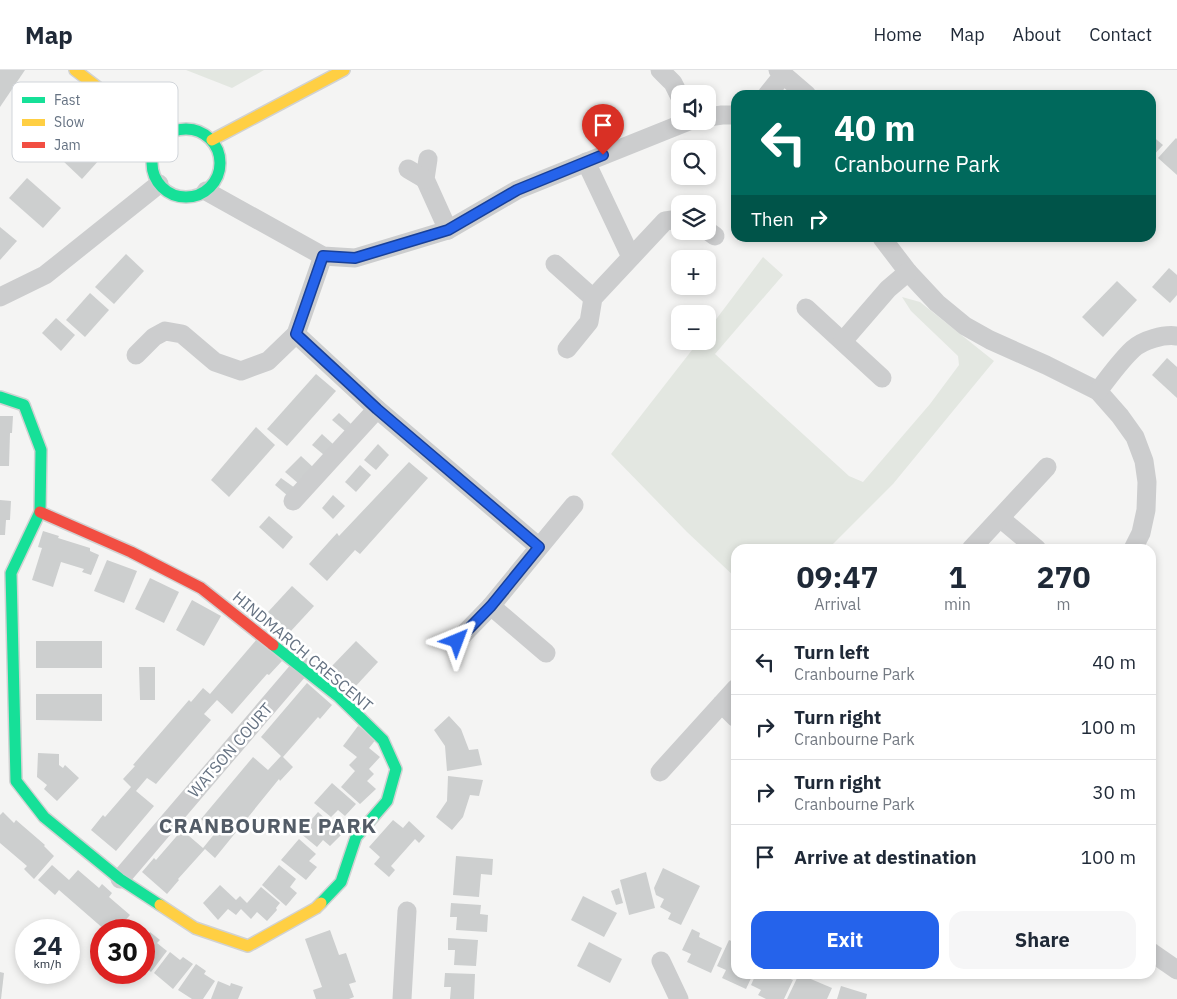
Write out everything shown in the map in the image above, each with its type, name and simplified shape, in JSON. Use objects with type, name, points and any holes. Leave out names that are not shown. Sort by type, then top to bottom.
[{"type":"street","points":[[75,70],[91,82]]},
{"type":"street","points":[[212,140],[344,70]]},
{"type":"street","points":[[660,70],[674,85]]},
{"type":"street","points":[[770,90],[781,73],[801,90]]},
{"type":"street","points":[[716,116],[731,115]]},
{"type":"street","points":[[206,190],[323,256],[355,258],[448,230],[517,190],[671,128]]},
{"type":"street","points":[[151,162],[153,174],[159,184],[172,194],[183,197],[195,196],[212,184],[218,174],[220,162],[218,150],[212,140],[197,130],[178,129]]},
{"type":"street","points":[[428,159],[425,179],[448,230]]},
{"type":"street","points":[[586,162],[631,256]]},
{"type":"street","points":[[408,169],[425,179]]},
{"type":"street","points":[[0,297],[45,275],[159,184]]},
{"type":"street","points":[[567,349],[589,322],[592,298],[665,221],[671,220]]},
{"type":"street","points":[[885,242],[908,272],[937,303],[964,326],[1098,391],[1120,416],[1136,437],[1144,461],[1147,482],[1146,510],[1141,534],[1136,544]]},
{"type":"street","points":[[136,355],[154,337],[165,331],[182,334],[216,362],[241,372],[268,361],[296,334],[323,256]]},
{"type":"street","points":[[555,264],[592,298]]},
{"type":"street","points":[[843,341],[888,288],[908,272]]},
{"type":"street","points":[[806,308],[882,378]]},
{"type":"street","points":[[296,334],[377,409],[539,547]]},
{"type":"street","points":[[1098,391],[1134,348],[1155,338],[1177,336]]},
{"type":"street","name":"HINDMARCH CRESCENT","points":[[0,397],[24,406],[41,450],[40,512],[11,573],[16,781],[44,817],[120,879],[195,928],[248,946],[316,908],[341,882],[356,837],[387,801],[396,769],[383,740],[339,697],[302,666],[201,588],[131,552],[40,512]]},
{"type":"street","points":[[293,501],[377,409]]},
{"type":"street","points":[[977,544],[1047,468]]},
{"type":"street","points":[[457,641],[491,606],[574,505]]},
{"type":"street","points":[[1000,518],[1031,544]]},
{"type":"street","points":[[491,606],[546,653]]},
{"type":"street","name":"WATSON COURT","points":[[120,879],[302,666]]},
{"type":"street","points":[[660,772],[731,694]]},
{"type":"street","points":[[722,704],[731,713]]},
{"type":"street","points":[[402,999],[407,911]]},
{"type":"street","points":[[1156,955],[1177,970]]},
{"type":"street","points":[[660,961],[679,999]]},
{"type":"shaded area","points":[[186,70],[264,70],[232,88]]},
{"type":"shaded area","points":[[763,257],[783,275],[715,354],[849,476],[863,482],[930,404],[959,365],[958,356],[911,311],[902,297],[920,302],[994,361],[893,484],[833,544],[731,544],[731,573],[687,532],[611,454],[692,350],[716,350],[716,319]]},
{"type":"building","points":[[0,70],[25,70],[17,82],[12,82],[12,89],[0,107]]},
{"type":"building","points":[[1156,139],[1163,145],[1156,153]]},
{"type":"building","points":[[1177,139],[1177,175],[1158,158]]},
{"type":"building","points":[[64,162],[97,162],[82,179]]},
{"type":"building","points":[[27,178],[61,208],[43,228],[9,198]]},
{"type":"building","points":[[0,227],[17,241],[0,260]]},
{"type":"building","points":[[126,254],[144,271],[114,304],[95,287]]},
{"type":"building","points":[[1169,268],[1177,275],[1177,295],[1170,303],[1152,287]]},
{"type":"building","points":[[1117,281],[1137,300],[1103,337],[1082,317]]},
{"type":"building","points":[[90,293],[109,310],[85,337],[66,320]]},
{"type":"building","points":[[56,318],[75,335],[61,351],[42,333]]},
{"type":"building","points":[[1167,358],[1177,367],[1177,398],[1152,375]]},
{"type":"building","points":[[316,374],[336,391],[287,446],[267,429]]},
{"type":"building","points":[[339,413],[351,424],[345,431],[332,420]]},
{"type":"building","points":[[0,416],[13,416],[12,433],[10,433],[9,466],[0,466]]},
{"type":"building","points":[[256,427],[275,445],[229,497],[211,480]]},
{"type":"building","points":[[322,434],[334,445],[324,455],[312,445]]},
{"type":"building","points":[[378,444],[389,455],[376,470],[364,460]]},
{"type":"building","points":[[301,456],[314,468],[299,484],[285,472]]},
{"type":"building","points":[[409,462],[428,478],[360,554],[355,550],[327,581],[309,564],[337,533],[339,536]]},
{"type":"building","points":[[360,465],[371,475],[356,492],[345,482]]},
{"type":"building","points":[[281,478],[295,488],[288,496],[275,485]]},
{"type":"building","points":[[333,495],[345,506],[333,519],[322,508]]},
{"type":"building","points":[[0,500],[11,501],[10,520],[6,520],[5,535],[0,535]]},
{"type":"building","points":[[269,516],[293,537],[283,549],[259,527]]},
{"type":"building","points":[[43,531],[90,548],[90,551],[99,555],[91,575],[82,572],[84,569],[61,562],[53,587],[32,580],[42,548],[38,547]]},
{"type":"building","points":[[107,560],[137,571],[124,603],[94,591]]},
{"type":"building","points":[[150,578],[179,592],[164,623],[135,609]]},
{"type":"building","points":[[292,586],[314,606],[290,632],[268,612]]},
{"type":"building","points":[[192,600],[221,616],[204,646],[176,630]]},
{"type":"building","points":[[257,639],[282,661],[269,675],[267,674],[232,714],[217,700],[204,714],[211,720],[156,784],[147,778],[136,791],[154,806],[116,851],[91,830],[131,787],[123,779],[189,700],[191,702],[203,688],[210,694]]},
{"type":"building","points":[[36,641],[102,641],[102,668],[36,668]]},
{"type":"building","points":[[356,641],[378,662],[354,688],[331,667]]},
{"type":"building","points":[[139,667],[155,667],[155,700],[140,700]]},
{"type":"building","points":[[307,683],[332,705],[320,719],[318,717],[283,757],[293,767],[280,781],[279,779],[215,858],[205,849],[167,894],[142,872],[154,858],[156,860],[182,830],[203,848],[216,832],[201,819],[253,757],[268,770],[281,756],[261,737]]},
{"type":"building","points":[[36,694],[102,694],[102,721],[36,720]]},
{"type":"building","points":[[449,716],[461,729],[469,750],[478,749],[482,765],[447,771],[445,746],[434,730]]},
{"type":"building","points":[[358,726],[377,738],[369,748],[380,757],[369,769],[374,774],[367,781],[376,789],[360,804],[341,787],[355,771],[349,765],[357,757],[343,746]]},
{"type":"building","points":[[38,753],[59,754],[59,765],[63,768],[65,765],[79,778],[57,801],[44,789],[47,785],[37,777]]},
{"type":"building","points":[[448,776],[483,780],[479,796],[470,795],[463,817],[452,830],[436,817],[447,801]]},
{"type":"building","points":[[332,783],[356,804],[345,816],[338,810],[331,817],[314,803]]},
{"type":"building","points":[[3,812],[14,823],[16,820],[45,845],[54,856],[34,879],[24,869],[27,866],[0,843],[0,815]]},
{"type":"building","points":[[318,812],[342,834],[330,846],[323,840],[317,847],[300,833]]},
{"type":"building","points":[[393,820],[403,828],[409,821],[425,836],[419,843],[415,839],[391,866],[395,870],[389,877],[374,864],[380,857],[369,847]]},
{"type":"building","points":[[299,839],[316,854],[309,861],[317,867],[306,880],[281,860]]},
{"type":"building","points":[[456,856],[493,859],[492,875],[481,874],[479,897],[453,895]]},
{"type":"building","points":[[52,865],[69,880],[78,870],[99,888],[102,884],[112,893],[109,897],[130,915],[126,919],[92,919],[59,890],[55,895],[38,880]]},
{"type":"building","points":[[279,865],[296,879],[290,887],[297,893],[286,906],[262,885]]},
{"type":"building","points":[[663,868],[700,886],[681,925],[668,919],[671,913],[660,907],[664,899],[656,895],[654,888]]},
{"type":"building","points":[[646,872],[655,908],[629,915],[620,880]]},
{"type":"building","points":[[220,885],[236,900],[240,896],[247,903],[261,887],[280,903],[276,908],[277,910],[267,921],[257,912],[251,919],[241,909],[236,915],[228,909],[218,920],[203,903]]},
{"type":"building","points":[[619,888],[623,903],[616,905],[611,891]]},
{"type":"building","points":[[583,896],[617,913],[604,937],[571,920]]},
{"type":"building","points":[[451,903],[481,905],[480,914],[488,915],[487,932],[456,930],[457,917],[450,917]]},
{"type":"building","points":[[692,929],[700,933],[699,937],[722,948],[711,973],[687,962],[691,954],[682,950]]},
{"type":"building","points":[[330,930],[339,955],[346,953],[356,982],[349,984],[354,997],[349,999],[316,999],[313,990],[322,987],[305,939]]},
{"type":"building","points":[[155,936],[160,940],[157,943],[167,951],[155,967]]},
{"type":"building","points":[[448,938],[478,940],[476,966],[454,965],[455,950],[448,950]]},
{"type":"building","points":[[729,940],[731,941],[731,979],[751,979],[746,989],[722,978],[726,970],[717,966]]},
{"type":"building","points":[[589,942],[622,959],[610,983],[577,966]]},
{"type":"building","points":[[170,952],[180,960],[183,957],[193,964],[173,989],[155,974]]},
{"type":"building","points":[[196,964],[206,971],[204,974],[215,981],[203,999],[192,999],[178,990]]},
{"type":"building","points":[[0,972],[4,973],[1,999],[0,999]]},
{"type":"building","points":[[445,973],[475,974],[474,999],[450,999],[451,987],[444,987]]},
{"type":"building","points":[[754,979],[793,980],[784,999],[766,999],[758,995],[761,990],[751,985]]},
{"type":"building","points":[[797,979],[811,979],[832,988],[827,999],[787,999]]},
{"type":"building","points":[[218,981],[230,986],[231,983],[243,987],[238,999],[211,999]]},
{"type":"building","points":[[841,986],[867,994],[866,999],[837,999]]},
{"type":"traffic: fast","points":[[178,130],[193,130],[205,135],[214,144],[220,163]]},
{"type":"traffic: fast","points":[[152,162],[155,176],[162,187],[173,194],[186,197],[199,194],[210,187],[217,176],[220,163]]},
{"type":"traffic: fast","points":[[0,397],[24,405],[41,450],[40,512],[11,573],[16,781],[44,817],[120,879],[160,905]]},
{"type":"traffic: fast","points":[[273,645],[339,697],[383,740],[396,769],[387,801],[356,837],[341,882],[321,903]]},
{"type":"traffic: slow","points":[[75,70],[91,82]]},
{"type":"traffic: slow","points":[[212,140],[344,70]]},
{"type":"traffic: slow","points":[[160,905],[195,928],[248,946],[316,908],[321,903]]},
{"type":"traffic: jam","points":[[40,512],[131,552],[201,588],[273,645]]},
{"type":"district","name":"CRANBOURNE PARK","points":[[268,825]]},
{"type":"route","points":[[457,641],[491,606],[539,547],[377,409],[296,334],[323,256],[355,258],[448,230],[517,190],[603,155]]}]
